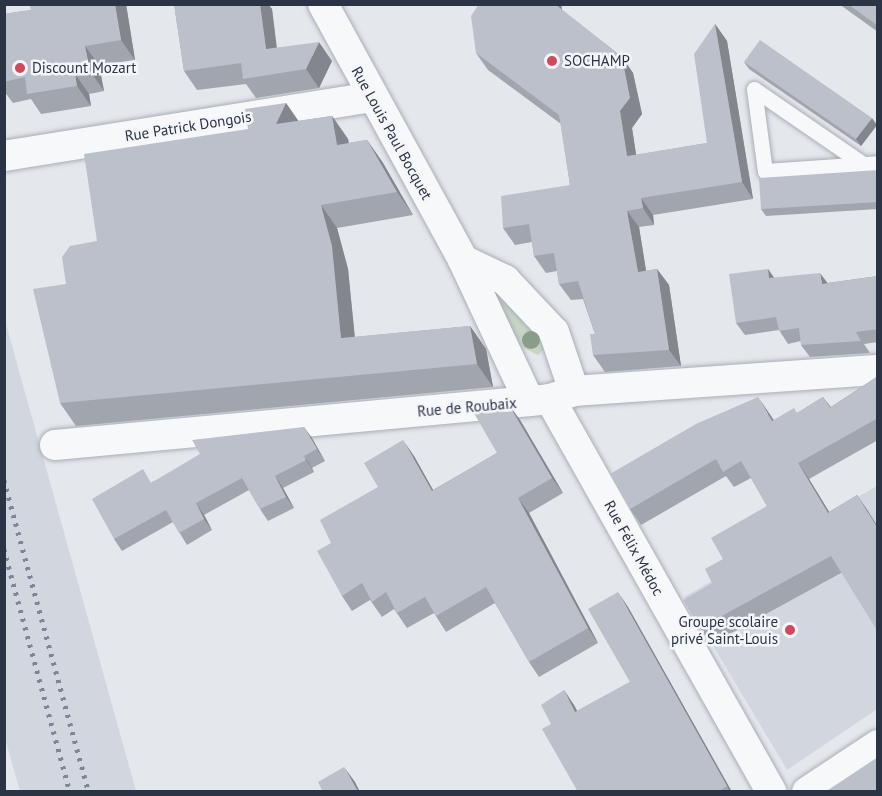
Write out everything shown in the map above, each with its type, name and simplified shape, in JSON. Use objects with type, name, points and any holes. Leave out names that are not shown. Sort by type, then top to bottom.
[{"type":"street","name":"Rue Louis Paul Bocquet","points":[[323,4],[371,97],[463,260],[551,397]]},
{"type":"street","name":"Rue Patrick Dongois","points":[[4,156],[371,97]]},
{"type":"street","points":[[463,260],[505,280],[554,333],[551,397]]},
{"type":"street","name":"Rue de Roubaix","points":[[55,445],[551,397],[878,370]]},
{"type":"street","name":"Rue Félix Médoc","points":[[551,397],[771,792]]},
{"type":"street","points":[[807,792],[878,744]]},
{"type":"lane","points":[[754,89],[823,136],[870,163],[765,171],[754,89]]},
{"type":"shaded area","points":[[4,317],[136,791],[20,791],[4,735]]},
{"type":"shaded area","name":"Groupe scolaire privé Saint-Louis","points":[[877,486],[877,709],[787,770],[684,597]]},
{"type":"green space","points":[[503,299],[544,336],[546,347],[538,355],[517,345],[499,302]]},
{"type":"building","points":[[30,4],[115,4],[121,40],[85,46],[90,71],[75,74],[77,86],[27,94],[25,77],[4,82],[4,14],[31,10]]},
{"type":"building","points":[[174,4],[260,4],[266,49],[319,42],[306,69],[243,79],[241,63],[184,71]]},
{"type":"building","points":[[479,4],[555,4],[622,57],[630,98],[620,111],[627,156],[707,143],[694,54],[715,24],[742,182],[641,198],[643,208],[627,211],[638,272],[657,269],[669,350],[593,355],[590,334],[595,334],[578,281],[559,284],[554,253],[534,256],[529,224],[503,228],[501,196],[570,185],[559,115],[476,53],[471,16]]},
{"type":"building","points":[[848,4],[878,4],[878,26]]},
{"type":"building","points":[[760,40],[872,118],[856,139],[744,62]]},
{"type":"building","points":[[286,103],[276,124],[332,116],[337,145],[367,140],[397,192],[321,205],[332,246],[341,338],[470,326],[477,364],[60,403],[33,289],[66,284],[62,257],[70,246],[97,241],[84,154],[248,129],[245,109]]},
{"type":"building","points":[[878,170],[878,202],[761,209],[759,178]]},
{"type":"building","points":[[768,269],[769,278],[820,273],[822,284],[878,276],[878,329],[856,332],[861,341],[801,345],[799,328],[779,331],[776,317],[736,323],[729,274]]},
{"type":"building","points":[[878,376],[878,418],[798,463],[828,513],[857,495],[878,529],[878,632],[831,556],[700,628],[683,600],[712,583],[705,569],[723,559],[711,538],[767,506],[741,461],[723,472],[716,459],[630,509],[610,474],[696,424],[758,397],[772,421],[794,408],[797,413],[823,397],[830,408]]},
{"type":"building","points":[[509,405],[552,478],[518,498],[588,628],[529,662],[486,587],[436,616],[425,597],[397,613],[386,592],[372,602],[362,583],[342,596],[317,551],[331,543],[320,520],[378,487],[364,463],[403,440],[432,491],[497,453],[471,408]]},
{"type":"building","points":[[304,427],[317,449],[304,456],[306,460],[275,476],[286,497],[260,509],[242,478],[196,503],[204,519],[179,533],[166,510],[114,539],[92,499],[143,469],[151,483],[200,454],[192,440]]},
{"type":"building","points":[[618,592],[727,786],[718,792],[578,792],[542,729],[551,724],[541,705],[564,690],[575,712],[630,682],[588,609]]},
{"type":"building","points":[[878,757],[878,792],[825,792]]},
{"type":"building","points":[[344,767],[358,792],[323,792],[318,782]]},
{"type":"railway","points":[[4,480],[89,792]]},
{"type":"railway","points":[[4,549],[70,792]]},
{"type":"place","name":"SOCHAMP","points":[[552,61]]},
{"type":"place","name":"Discount Mozart","points":[[20,68]]},
{"type":"place","name":"Groupe scolaire privé Saint-Louis","points":[[790,630]]}]
